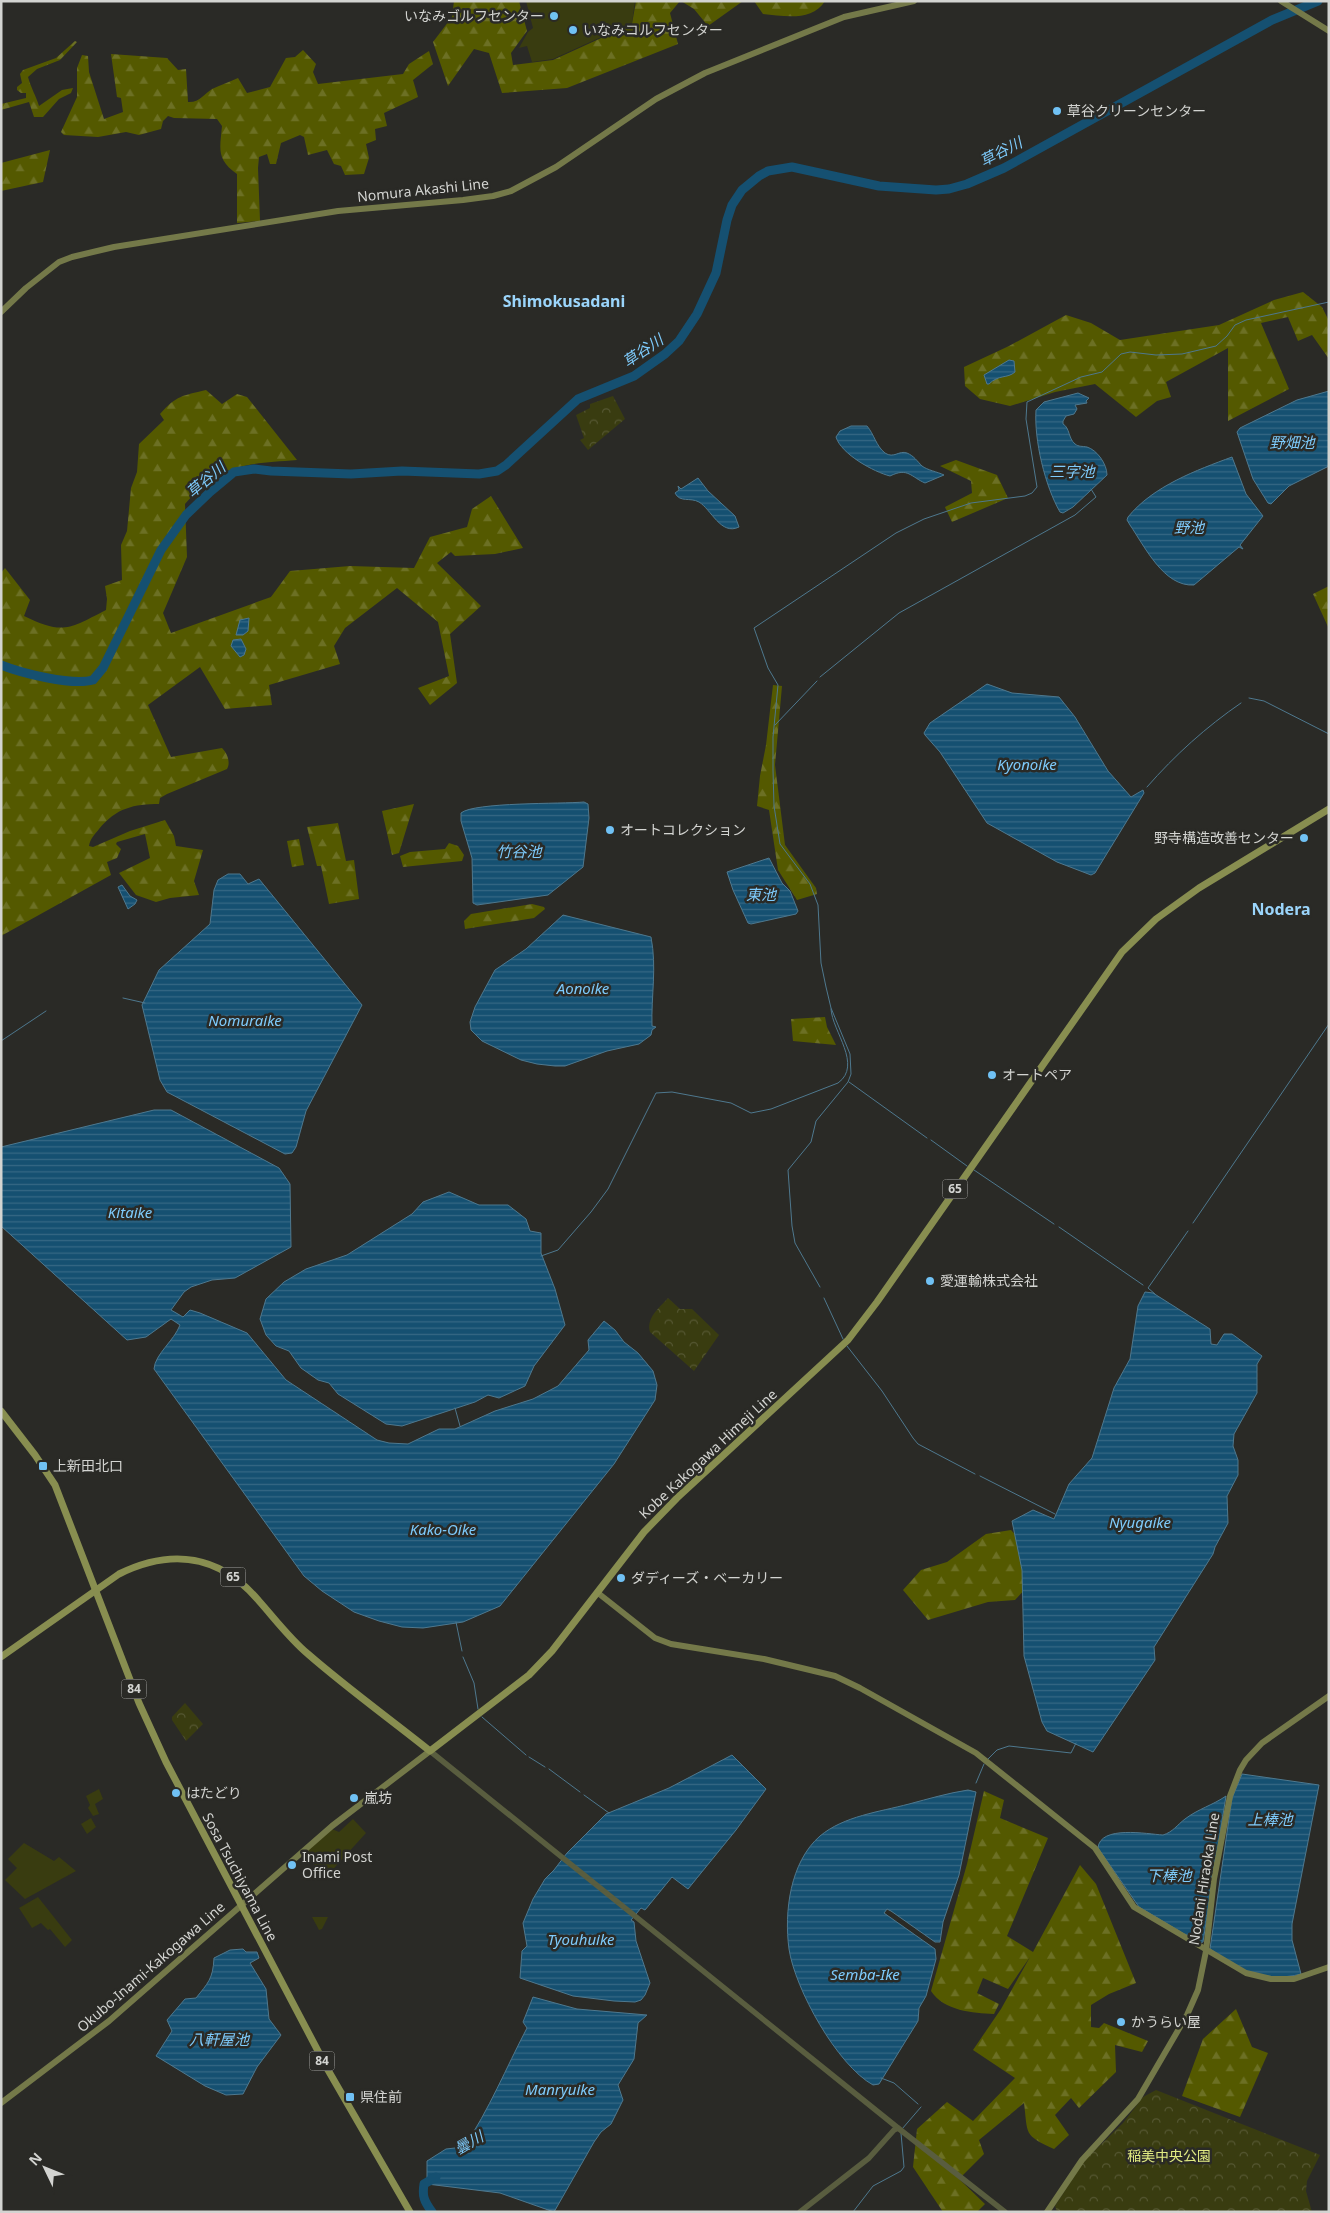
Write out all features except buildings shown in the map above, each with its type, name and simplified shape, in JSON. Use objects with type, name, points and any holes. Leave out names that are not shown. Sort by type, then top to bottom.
[{"type":"main road","name":"Nomura Akashi Line","points":[[1,312],[26,288],[59,262],[114,247],[338,211],[463,200],[493,196],[511,191],[556,167],[656,99],[705,73],[844,17],[914,1]]},
{"type":"main road","points":[[1284,3],[1329,31]]},
{"type":"main road","name":"Kobe Kakogawa Himeji Line","points":[[430,1751],[529,1675],[552,1652],[644,1532],[677,1498],[848,1340],[877,1302],[1122,952],[1156,919],[1199,888],[1329,809]]},
{"type":"main road","name":"Sosa Tsuchiyama Line","points":[[1,1411],[35,1455],[55,1485],[158,1745],[240,1906],[336,2086],[410,2212]]},
{"type":"main road","name":"65","points":[[1,1657],[96,1589],[137,1565],[163,1558],[195,1561],[234,1577],[306,1653],[430,1751]]},
{"type":"main road","points":[[598,1593],[655,1638],[671,1644],[764,1659],[836,1676],[983,1759],[1095,1848],[1134,1907],[1246,1974],[1271,1979],[1294,1979],[1329,1967]]},
{"type":"main road","name":"Nodani Hiraoka Line","points":[[1047,2212],[1082,2160],[1115,2126],[1147,2086],[1187,2015],[1198,1990],[1206,1951],[1214,1879],[1230,1796],[1236,1777],[1246,1760],[1262,1743],[1329,1696]]},
{"type":"main road","name":"Okubo-Inami-Kakogawa Line","points":[[1,2103],[116,2016],[332,1826],[430,1751]]},
{"type":"street","points":[[430,1751],[1005,2212]]},
{"type":"street","points":[[800,2212],[869,2158],[898,2128]]},
{"type":"green space","points":[[454,1],[519,1],[527,31],[511,53],[513,65],[553,60],[632,24],[636,1],[680,1],[670,13],[678,44],[567,88],[502,93],[489,53],[474,49],[448,86],[433,42],[452,17]]},
{"type":"green space","name":"いなみコルフセンター","points":[[526,1],[635,1],[632,23],[553,59],[532,62],[527,46],[519,48],[528,32],[533,28]]},
{"type":"green space","points":[[681,1],[743,1],[708,26],[694,9]]},
{"type":"green space","points":[[754,1],[825,1],[813,12],[805,15],[788,16],[763,14]]},
{"type":"green space","points":[[75,41],[77,42],[60,60],[37,69],[28,77],[39,106],[62,90],[73,88],[71,93],[59,99],[43,117],[34,117],[29,102],[1,110],[1,104],[26,98],[26,93],[21,93],[17,90],[17,87],[22,83],[20,74],[23,70],[56,58]]},
{"type":"green space","points":[[303,50],[316,64],[313,72],[318,84],[403,74],[409,64],[429,51],[433,64],[413,80],[418,97],[384,113],[387,126],[375,129],[376,140],[366,144],[369,158],[364,174],[345,175],[341,166],[334,164],[327,150],[308,155],[304,137],[300,135],[281,143],[276,164],[270,164],[267,154],[259,157],[260,221],[237,223],[237,174],[230,169],[222,158],[220,147],[222,126],[217,119],[174,118],[168,116],[163,121],[161,129],[139,135],[126,132],[98,137],[64,135],[61,132],[77,97],[77,68],[82,55],[88,56],[89,72],[104,119],[123,112],[121,98],[117,97],[111,54],[167,58],[178,70],[186,69],[188,102],[192,102],[198,100],[212,89],[238,78],[247,93],[270,87],[286,58],[295,57]]},
{"type":"green space","points":[[50,150],[43,182],[1,191],[1,163]]},
{"type":"green space","points":[[1303,292],[1322,307],[1329,321],[1329,359],[1312,335],[1298,341],[1288,317],[1261,323],[1289,389],[1228,421],[1228,348],[1166,382],[1171,397],[1157,401],[1136,417],[1095,384],[1055,392],[1010,406],[980,399],[965,386],[964,367],[1009,346],[1066,315],[1091,323],[1120,340],[1219,325],[1274,300]]},
{"type":"green space","points":[[206,390],[222,404],[237,394],[247,397],[297,460],[248,465],[222,473],[210,480],[185,504],[187,557],[163,613],[171,633],[271,597],[290,571],[350,566],[414,568],[430,537],[467,527],[472,509],[491,496],[523,548],[495,554],[455,556],[451,552],[437,563],[481,606],[450,634],[457,683],[430,705],[418,688],[449,676],[438,622],[397,588],[345,628],[334,646],[340,664],[269,685],[272,705],[225,709],[200,667],[148,705],[171,757],[222,748],[228,758],[227,769],[167,794],[160,798],[159,804],[134,806],[119,812],[105,822],[89,846],[93,847],[130,831],[165,820],[174,836],[176,846],[203,850],[194,881],[199,895],[170,898],[156,902],[136,895],[119,873],[150,858],[145,834],[117,842],[116,844],[121,849],[117,858],[107,862],[111,875],[1,936],[1,573],[5,568],[30,600],[24,616],[48,626],[66,627],[74,625],[106,610],[105,586],[122,580],[121,545],[127,531],[131,488],[137,472],[139,444],[164,420],[160,414],[171,403],[185,395]]},
{"type":"green space","points":[[613,396],[625,419],[588,450],[580,440],[584,438],[576,415],[590,408],[590,404]]},
{"type":"green space","points":[[956,460],[997,475],[1008,498],[952,522],[945,507],[972,493],[971,481],[940,466]]},
{"type":"green space","points":[[1329,586],[1329,629],[1313,594]]},
{"type":"green space","points":[[773,685],[782,686],[775,765],[785,845],[816,888],[817,894],[797,900],[778,870],[769,810],[757,806]]},
{"type":"green space","points":[[414,804],[399,853],[392,855],[382,811]]},
{"type":"green space","points":[[338,823],[346,861],[354,860],[359,899],[329,904],[321,866],[317,866],[307,827]]},
{"type":"green space","points":[[299,839],[304,865],[292,867],[287,841]]},
{"type":"green space","points":[[449,843],[458,846],[464,855],[462,861],[403,867],[400,856],[410,852],[445,849]]},
{"type":"green space","points":[[532,904],[544,907],[545,909],[534,918],[465,929],[464,921],[471,914]]},
{"type":"green space","points":[[825,1017],[827,1027],[836,1045],[793,1041],[791,1019]]},
{"type":"green space","points":[[668,1298],[680,1309],[692,1309],[719,1335],[694,1371],[650,1332],[649,1327],[652,1318],[657,1309]]},
{"type":"green space","points":[[1011,1530],[1029,1550],[1026,1588],[1015,1600],[988,1602],[928,1620],[903,1590],[921,1570],[947,1562],[986,1534]]},
{"type":"green space","points":[[185,1703],[203,1724],[186,1741],[172,1720],[172,1717]]},
{"type":"green space","points":[[99,1789],[103,1799],[95,1804],[99,1814],[93,1816],[88,1808],[90,1805],[86,1796]]},
{"type":"green space","points":[[984,1791],[1004,1800],[1000,1818],[1048,1838],[1007,1936],[1033,1952],[1080,1865],[1096,1884],[1136,1983],[1109,1994],[1091,2005],[1091,2027],[1099,2028],[1104,2023],[1148,2041],[1142,2052],[1115,2045],[1116,2072],[1079,2108],[1071,2098],[1055,2115],[1069,2135],[1054,2149],[1037,2140],[1029,2132],[1024,2103],[979,2140],[984,2154],[959,2179],[985,2204],[977,2212],[943,2212],[913,2167],[917,2129],[947,2102],[973,2121],[1015,2078],[973,2050],[1001,2009],[1030,1957],[1008,1989],[983,1978],[977,1993],[999,2004],[994,2014],[968,2012],[951,2007],[943,2003],[931,1991],[967,1864]]},
{"type":"green space","points":[[91,1818],[96,1827],[87,1834],[81,1824]]},
{"type":"green space","points":[[353,1819],[366,1833],[326,1877],[304,1854],[332,1829],[339,1832]]},
{"type":"green space","points":[[24,1843],[54,1861],[59,1857],[76,1871],[25,1899],[5,1880],[17,1868],[8,1859]]},
{"type":"green space","points":[[38,1897],[72,1940],[65,1947],[50,1929],[48,1930],[41,1923],[32,1928],[19,1908]]},
{"type":"green space","points":[[312,1917],[328,1917],[322,1929],[319,1930]]},
{"type":"green space","points":[[1236,2009],[1252,2047],[1268,2053],[1240,2117],[1182,2096],[1203,2039]]},
{"type":"green space","name":"稲美中央公園","points":[[1156,2090],[1320,2155],[1307,2181],[1306,2191],[1312,2212],[1057,2212],[1055,2206],[1084,2161],[1123,2123],[1143,2097]]},
{"type":"water","points":[[1009,360],[1014,361],[1015,372],[987,384],[984,375]]},
{"type":"water","name":"野畑池","points":[[1329,391],[1329,466],[1289,486],[1271,504],[1268,503],[1253,479],[1237,432],[1240,428],[1297,400]]},
{"type":"water","name":"三字池","points":[[1078,393],[1089,398],[1086,401],[1087,403],[1075,405],[1077,409],[1074,414],[1066,416],[1063,424],[1075,444],[1087,447],[1098,454],[1105,466],[1107,475],[1073,507],[1063,513],[1060,512],[1045,476],[1037,435],[1036,410],[1044,402]]},
{"type":"water","points":[[851,426],[867,426],[879,447],[888,455],[907,453],[914,457],[922,466],[944,475],[925,483],[909,474],[901,472],[890,476],[876,471],[851,456],[839,443],[836,437],[840,431]]},
{"type":"water","name":"野池","points":[[1232,457],[1246,494],[1263,516],[1240,545],[1243,549],[1239,547],[1194,585],[1183,584],[1173,580],[1156,564],[1127,520],[1128,517],[1150,496],[1176,480]]},
{"type":"water","points":[[698,478],[708,491],[735,516],[739,527],[727,528],[699,502],[682,499],[677,496],[675,493],[679,490],[678,486],[681,489]]},
{"type":"water","points":[[249,618],[248,631],[243,635],[236,635],[240,620]]},
{"type":"water","points":[[241,639],[246,649],[244,655],[240,657],[231,646],[233,640]]},
{"type":"water","name":"Kyonoike","points":[[987,684],[1012,693],[1059,697],[1075,717],[1108,771],[1131,797],[1143,790],[1144,793],[1095,873],[1091,875],[1057,862],[987,823],[940,752],[925,735],[924,733],[930,723]]},
{"type":"water","name":"竹谷池","points":[[584,802],[588,804],[589,818],[583,867],[548,895],[477,905],[473,903],[472,858],[461,821],[461,813],[469,809],[500,805]]},
{"type":"water","name":"東池","points":[[769,858],[782,883],[790,891],[798,911],[796,914],[751,924],[748,923],[727,872]]},
{"type":"water","name":"Nomuraike","points":[[228,874],[240,874],[248,884],[259,879],[362,1005],[306,1111],[296,1147],[292,1153],[285,1154],[167,1092],[160,1080],[142,1005],[159,970],[210,924],[214,890],[218,880]]},
{"type":"water","points":[[122,885],[130,896],[137,900],[128,909],[118,887]]},
{"type":"water","name":"Aonoike","points":[[563,915],[651,937],[654,971],[652,1026],[656,1027],[652,1030],[651,1035],[639,1044],[607,1051],[565,1066],[537,1064],[521,1060],[482,1041],[471,1030],[470,1022],[475,1007],[495,970],[526,949]]},
{"type":"water","name":"Kako-Oike","points":[[154,1110],[171,1110],[279,1168],[290,1184],[291,1247],[235,1278],[212,1280],[191,1287],[184,1292],[171,1310],[183,1317],[190,1310],[200,1313],[247,1333],[286,1380],[377,1440],[408,1444],[439,1429],[455,1429],[495,1411],[533,1399],[558,1386],[589,1350],[588,1340],[604,1321],[615,1330],[624,1342],[638,1353],[653,1371],[657,1385],[655,1400],[614,1464],[500,1606],[463,1622],[423,1628],[402,1627],[354,1612],[322,1591],[304,1576],[154,1369],[155,1363],[174,1337],[180,1325],[171,1319],[146,1337],[127,1340],[1,1226],[1,1147]]},
{"type":"water","points":[[449,1192],[479,1205],[508,1205],[526,1219],[530,1231],[541,1233],[541,1253],[555,1289],[565,1325],[534,1366],[525,1386],[499,1398],[488,1395],[475,1402],[402,1426],[386,1424],[338,1394],[329,1383],[318,1380],[301,1368],[289,1351],[276,1346],[266,1335],[260,1319],[266,1299],[284,1282],[306,1269],[347,1255],[412,1214],[423,1202]]},
{"type":"water","name":"Nyugaike","points":[[1145,1292],[1153,1293],[1210,1329],[1211,1344],[1217,1345],[1224,1334],[1232,1334],[1262,1356],[1257,1364],[1257,1393],[1234,1434],[1233,1446],[1238,1460],[1238,1475],[1227,1496],[1228,1523],[1213,1554],[1154,1647],[1155,1660],[1093,1752],[1047,1731],[1042,1722],[1024,1656],[1022,1570],[1012,1521],[1033,1510],[1054,1519],[1069,1484],[1092,1458],[1114,1388],[1130,1359],[1138,1306]]},
{"type":"water","name":"Tyouhuike","points":[[732,1755],[766,1789],[736,1830],[688,1889],[672,1877],[645,1910],[641,1908],[631,1920],[634,1922],[636,1941],[650,1983],[641,2000],[635,2002],[614,2001],[573,1996],[520,1978],[522,1951],[527,1946],[523,1923],[533,1899],[545,1879],[567,1853],[606,1814],[669,1788]]},
{"type":"water","name":"上棒池","points":[[1242,1774],[1319,1785],[1292,1924],[1292,1940],[1301,1974],[1294,1976],[1264,1976],[1249,1972],[1235,1966],[1210,1949],[1232,1798]]},
{"type":"water","name":"Semba-Ike","points":[[968,1790],[976,1792],[959,1875],[943,1922],[940,1942],[935,1942],[891,1911],[887,1909],[884,1913],[935,1949],[936,1959],[926,1996],[919,2008],[918,2021],[879,2084],[873,2085],[859,2075],[832,2044],[820,2025],[800,1984],[789,1949],[788,1919],[791,1888],[802,1859],[810,1847],[829,1829],[851,1819],[874,1812]]},
{"type":"water","name":"下棒池","points":[[1226,1796],[1203,1942],[1199,1943],[1139,1907],[1098,1848],[1101,1841],[1107,1836],[1115,1834],[1125,1832],[1166,1834],[1182,1821]]},
{"type":"water","name":"八軒屋池","points":[[243,1949],[246,1952],[257,1952],[259,1958],[250,1963],[266,1989],[269,2019],[281,2035],[257,2067],[243,2094],[226,2095],[205,2086],[156,2056],[172,2031],[167,2020],[185,1999],[196,1998],[204,1988],[211,1976],[214,1958],[230,1950]]},
{"type":"water","name":"Manryuike","points":[[533,1997],[577,2009],[647,2015],[638,2023],[634,2059],[618,2085],[623,2100],[611,2124],[601,2132],[594,2142],[554,2212],[500,2193],[427,2184],[427,2161],[446,2149],[464,2147],[481,2118],[527,2028],[523,2022]]},
{"type":"waterway","name":"草谷川","points":[[1,665],[21,672],[60,680],[93,680],[103,668],[161,550],[186,515],[234,472],[254,469],[351,474],[402,471],[479,474],[497,471],[578,399],[634,376],[665,354],[679,341],[697,314],[716,273],[732,205],[742,190],[768,171],[792,167],[879,186],[936,190],[967,184],[1004,168],[1272,20],[1318,1]]},
{"type":"waterway","points":[[820,1287],[795,1243],[788,1170],[811,1142],[816,1121],[848,1082],[851,1074],[850,1054],[831,1008],[826,987],[821,963],[818,905],[810,884],[780,844],[774,806],[773,770],[773,737],[778,685],[768,668],[754,628],[896,533],[924,519],[971,503],[1025,496],[1032,493],[1037,487],[1026,419],[1027,402],[1081,377],[1102,372],[1121,354],[1130,352],[1156,355],[1182,354],[1216,346],[1235,325],[1246,320],[1329,302]]},
{"type":"waterway","points":[[820,677],[899,613],[1075,515],[1096,497],[1091,489]]},
{"type":"waterway","points":[[775,725],[817,681]]},
{"type":"waterway","points":[[1249,698],[1264,701],[1329,734]]},
{"type":"waterway","points":[[1147,787],[1191,742],[1241,703]]},
{"type":"waterway","points":[[123,998],[145,1003]]},
{"type":"waterway","points":[[541,1256],[558,1250],[608,1189],[656,1093],[672,1092],[731,1103],[751,1113],[771,1109],[838,1083],[845,1076],[848,1067],[847,1057],[831,1009]]},
{"type":"waterway","points":[[1,1041],[46,1011]]},
{"type":"waterway","points":[[1193,1223],[1329,1024]]},
{"type":"waterway","points":[[849,1082],[927,1138]]},
{"type":"waterway","points":[[931,1140],[967,1166]]},
{"type":"waterway","points":[[974,1170],[1054,1224]]},
{"type":"waterway","points":[[1059,1227],[1143,1285]]},
{"type":"waterway","points":[[1155,1294],[1148,1288],[1188,1231]]},
{"type":"waterway","points":[[824,1298],[843,1339]]},
{"type":"waterway","points":[[847,1346],[882,1391],[918,1444],[975,1474]]},
{"type":"waterway","points":[[455,1408],[460,1426]]},
{"type":"waterway","points":[[980,1476],[1055,1514]]},
{"type":"waterway","points":[[456,1622],[462,1651]]},
{"type":"waterway","points":[[463,1657],[474,1683],[478,1709]]},
{"type":"waterway","points":[[482,1717],[526,1755]]},
{"type":"waterway","points":[[988,1759],[997,1750],[1009,1746],[1071,1753],[1076,1743]]},
{"type":"waterway","points":[[529,1757],[545,1767]]},
{"type":"waterway","points":[[976,1783],[984,1764]]},
{"type":"waterway","points":[[549,1769],[580,1792]]},
{"type":"waterway","points":[[584,1795],[609,1813]]},
{"type":"waterway","points":[[881,2078],[894,2083],[918,2104]]},
{"type":"waterway","points":[[902,2129],[921,2107]]},
{"type":"waterway","points":[[853,2212],[873,2186],[901,2171],[904,2167],[901,2133]]},
{"type":"waterway","name":"曇川","points":[[432,2212],[424,2198],[423,2188],[424,2184],[436,2177]]},
{"type":"place","name":"いなみゴルフセンター","points":[[554,16]]},
{"type":"place","name":"いなみコルフセンター","points":[[573,30]]},
{"type":"place","name":"草谷クリーンセンター","points":[[1057,111]]},
{"type":"place","name":"オートコレクション","points":[[610,830]]},
{"type":"place","name":"野寺構造改善センター","points":[[1304,838]]},
{"type":"place","name":"オートペア","points":[[992,1075]]},
{"type":"place","name":"愛運輸株式会社","points":[[930,1281]]},
{"type":"place","name":"上新田北口","points":[[43,1466]]},
{"type":"place","name":"ダディーズ・ベーカリー","points":[[621,1578]]},
{"type":"place","name":"はたどり","points":[[176,1793]]},
{"type":"place","name":"嵐坊","points":[[354,1798]]},
{"type":"place","name":"Inami Post Office","points":[[292,1865]]},
{"type":"place","name":"かうらい屋","points":[[1121,2022]]},
{"type":"place","name":"県住前","points":[[350,2097]]},
{"type":"district","name":"Shimokusadani","points":[[564,301]]},
{"type":"district","name":"Nodera","points":[[1281,909]]},
{"type":"water label","name":"Kitaike","points":[[130,1213]]}]
